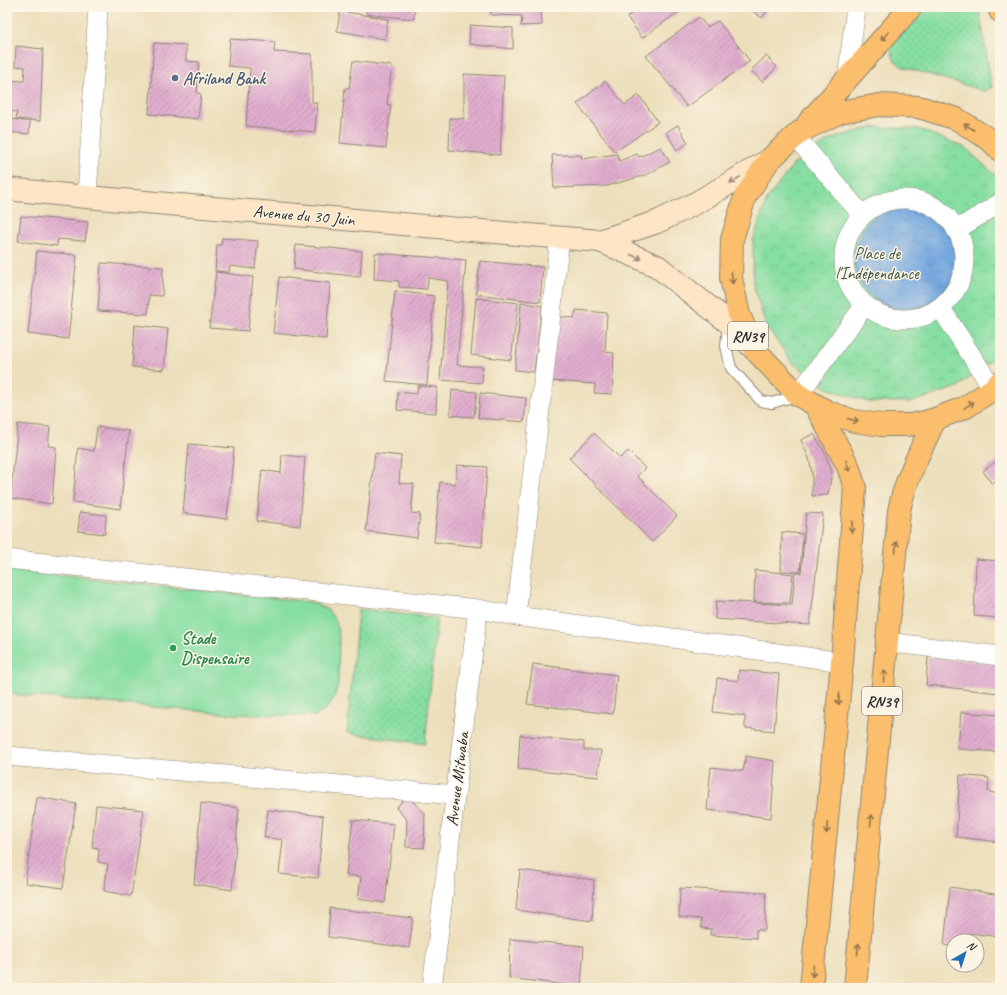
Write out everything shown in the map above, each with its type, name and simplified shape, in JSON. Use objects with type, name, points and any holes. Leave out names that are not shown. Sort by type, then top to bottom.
[{"type":"highway","name":"RN39","points":[[811,988],[842,662],[855,488],[848,466],[816,406],[798,395],[755,350],[739,315],[735,300],[731,278],[732,239],[745,197],[769,160],[798,134],[911,7]]},
{"type":"highway","points":[[999,7],[1000,11]]},
{"type":"highway","name":"RN39","points":[[798,134],[840,112],[879,105],[919,107],[957,119],[990,140],[1000,150]]},
{"type":"highway","points":[[816,406],[841,417],[874,424],[908,425],[934,420],[966,407],[997,386]]},
{"type":"highway","name":"RN39","points":[[855,988],[899,511],[903,493],[913,467],[934,420]]},
{"type":"street","points":[[87,197],[98,7]]},
{"type":"street","points":[[847,80],[856,7]]},
{"type":"street","points":[[798,134],[862,214]]},
{"type":"street","points":[[600,241],[657,222],[696,203],[769,160]]},
{"type":"street","name":"Avenue du 30 Juin","points":[[7,189],[600,241]]},
{"type":"street","points":[[902,199],[917,200],[930,205],[942,213],[953,224],[956,230],[960,236],[963,250],[964,265],[961,279],[954,292],[940,307],[933,312],[920,317],[905,319],[891,318],[877,313],[865,305],[855,294],[848,282],[844,267],[844,253],[847,239],[853,226],[862,214],[874,206],[887,201],[902,199]]},
{"type":"street","points":[[956,230],[1000,203]]},
{"type":"street","points":[[516,616],[560,237]]},
{"type":"street","points":[[600,241],[657,266],[728,322],[755,350]]},
{"type":"street","points":[[798,395],[865,305]]},
{"type":"street","points":[[940,307],[997,386]]},
{"type":"street","points":[[7,559],[478,609],[516,616],[842,662]]},
{"type":"street","name":"Avenue Mitwaba","points":[[432,988],[478,609]]},
{"type":"street","points":[[887,642],[1000,656]]},
{"type":"street","points":[[7,756],[456,795]]},
{"type":"lane","points":[[728,322],[726,346],[731,368],[761,401],[772,403],[798,395]]},
{"type":"green space","points":[[920,7],[979,7],[992,87],[985,91],[903,67],[895,61],[891,52],[891,45]]},
{"type":"green space","name":"Place de l'Indépendance","points":[[872,127],[919,129],[964,147],[1000,179],[1000,349],[995,357],[958,387],[913,402],[868,402],[827,388],[792,362],[766,326],[753,284],[753,241],[767,199],[794,164],[829,140]]},
{"type":"green space","name":"Stade Dispensaire","points":[[7,570],[311,602],[328,610],[336,621],[339,637],[338,684],[334,698],[326,709],[316,716],[231,714],[7,694]]},
{"type":"green space","points":[[358,609],[437,618],[425,744],[347,733]]},
{"type":"water","points":[[905,207],[915,208],[934,215],[948,229],[955,248],[955,268],[948,287],[934,301],[915,308],[905,309],[895,308],[876,301],[862,287],[855,268],[854,258],[855,248],[862,229],[876,215],[895,208]]},
{"type":"building","points":[[366,7],[415,7],[414,19],[366,14]]},
{"type":"building","points":[[491,7],[541,7],[542,25],[521,26],[522,16],[491,15]]},
{"type":"building","points":[[640,7],[681,7],[683,9],[642,38],[627,17]]},
{"type":"building","points":[[747,7],[770,7],[762,18]]},
{"type":"building","points":[[340,11],[388,19],[385,39],[337,31]]},
{"type":"building","points":[[699,17],[707,27],[718,21],[750,61],[687,107],[646,56]]},
{"type":"building","points":[[470,25],[513,28],[513,49],[469,44]]},
{"type":"building","points":[[230,39],[275,42],[274,52],[312,54],[312,102],[317,103],[315,132],[246,126],[250,68],[228,66]]},
{"type":"building","name":"Afriland Bank","points":[[154,43],[186,45],[186,61],[199,62],[197,93],[201,94],[198,119],[149,114]]},
{"type":"building","points":[[16,46],[43,49],[40,121],[16,119],[17,112],[7,111],[7,80],[24,81],[25,67],[15,66]]},
{"type":"building","points":[[766,56],[777,67],[762,82],[751,70]]},
{"type":"building","points":[[353,61],[392,66],[387,104],[391,105],[386,148],[340,143],[345,88],[349,88]]},
{"type":"building","points":[[464,74],[504,76],[500,155],[449,150],[450,118],[464,119]]},
{"type":"building","points":[[605,81],[625,105],[639,95],[658,122],[615,152],[577,104]]},
{"type":"building","points":[[7,114],[12,114],[11,119],[30,122],[29,134],[7,132]]},
{"type":"building","points":[[678,125],[688,143],[677,150],[666,132]]},
{"type":"building","points":[[661,147],[670,162],[646,175],[607,186],[554,188],[552,155],[581,155],[582,159],[617,154],[619,161],[637,154],[639,157]]},
{"type":"building","points":[[21,216],[88,222],[85,241],[58,239],[57,246],[18,241]]},
{"type":"building","points":[[222,238],[258,241],[255,269],[230,266],[229,272],[215,271],[217,245],[221,245]]},
{"type":"building","points":[[296,245],[362,251],[360,277],[294,269]]},
{"type":"building","points":[[37,251],[77,255],[68,339],[28,334]]},
{"type":"building","points":[[375,253],[466,260],[457,365],[483,367],[482,383],[440,380],[448,281],[428,278],[427,289],[399,287],[399,281],[374,279]]},
{"type":"building","points":[[480,261],[543,267],[540,302],[476,294]]},
{"type":"building","points":[[101,263],[163,267],[162,296],[149,295],[148,314],[98,311]]},
{"type":"building","points":[[216,272],[253,277],[248,331],[209,328]]},
{"type":"building","points":[[279,277],[330,283],[326,339],[273,333]]},
{"type":"building","points":[[395,291],[434,296],[427,385],[386,381]]},
{"type":"building","points":[[476,298],[518,303],[511,360],[471,355]]},
{"type":"building","points":[[521,302],[542,306],[534,372],[515,370]]},
{"type":"building","points":[[576,310],[607,313],[605,352],[614,353],[612,394],[594,393],[595,384],[550,381],[554,316],[574,318]]},
{"type":"building","points":[[135,325],[168,329],[164,370],[132,367]]},
{"type":"building","points":[[418,386],[437,387],[436,413],[397,410],[398,392],[417,394]]},
{"type":"building","points":[[452,390],[477,392],[474,417],[450,415]]},
{"type":"building","points":[[480,393],[526,398],[524,422],[478,418]]},
{"type":"building","points":[[18,424],[50,427],[48,446],[56,447],[52,504],[10,498]]},
{"type":"building","points":[[97,427],[129,431],[120,509],[73,502],[78,448],[94,451]]},
{"type":"building","points":[[594,433],[620,458],[628,451],[645,468],[637,476],[677,516],[652,542],[569,458]]},
{"type":"building","points":[[814,434],[825,453],[832,472],[828,495],[812,496],[812,472],[809,458],[801,440]]},
{"type":"building","points":[[189,444],[234,448],[227,519],[183,513]]},
{"type":"building","points":[[375,453],[401,456],[399,483],[414,484],[411,513],[420,514],[417,538],[366,531]]},
{"type":"building","points":[[282,455],[305,457],[300,526],[257,521],[262,470],[281,473]]},
{"type":"building","points":[[1000,458],[1000,479],[992,484],[983,471]]},
{"type":"building","points":[[457,465],[487,467],[482,547],[434,542],[440,482],[455,484]]},
{"type":"building","points":[[80,512],[106,515],[105,534],[78,531]]},
{"type":"building","points":[[806,513],[823,514],[810,625],[715,619],[716,601],[792,605],[795,573],[801,573]]},
{"type":"building","points":[[782,532],[803,534],[800,572],[781,571]]},
{"type":"building","points":[[976,559],[1000,561],[1000,618],[974,616]]},
{"type":"building","points":[[755,570],[793,574],[790,603],[754,602]]},
{"type":"building","points":[[928,656],[1000,664],[1000,693],[926,685]]},
{"type":"building","points":[[533,664],[617,675],[613,714],[527,704]]},
{"type":"building","points":[[739,670],[779,674],[774,731],[745,728],[745,716],[713,712],[717,678],[738,681]]},
{"type":"building","points":[[961,712],[1000,715],[1000,752],[958,749]]},
{"type":"building","points":[[520,735],[584,742],[584,750],[601,750],[598,777],[518,769]]},
{"type":"building","points":[[746,756],[775,761],[771,818],[707,810],[711,767],[743,771]]},
{"type":"building","points":[[960,775],[989,778],[988,792],[1000,794],[1000,842],[956,837]]},
{"type":"building","points":[[407,796],[425,813],[424,848],[406,847],[407,820],[396,808]]},
{"type":"building","points":[[37,797],[76,804],[63,888],[25,883]]},
{"type":"building","points":[[201,803],[239,808],[232,890],[194,884]]},
{"type":"building","points":[[96,805],[144,810],[131,896],[104,891],[108,864],[98,862],[99,848],[92,847]]},
{"type":"building","points":[[268,810],[323,816],[318,878],[279,874],[283,840],[264,837]]},
{"type":"building","points":[[353,820],[394,824],[385,903],[358,899],[361,877],[346,875]]},
{"type":"building","points":[[520,870],[594,880],[592,921],[516,910]]},
{"type":"building","points":[[950,887],[1000,895],[1000,937],[985,935],[985,933],[945,933]]},
{"type":"building","points":[[680,888],[766,893],[765,930],[756,930],[756,938],[710,935],[711,929],[701,928],[701,919],[679,917]]},
{"type":"building","points":[[330,908],[413,918],[409,948],[328,937]]},
{"type":"building","points":[[510,939],[584,946],[581,987],[509,978]]},
{"type":"place","name":"Afriland Bank","points":[[175,78]]},
{"type":"place","name":"Stade Dispensaire","points":[[173,648]]}]
